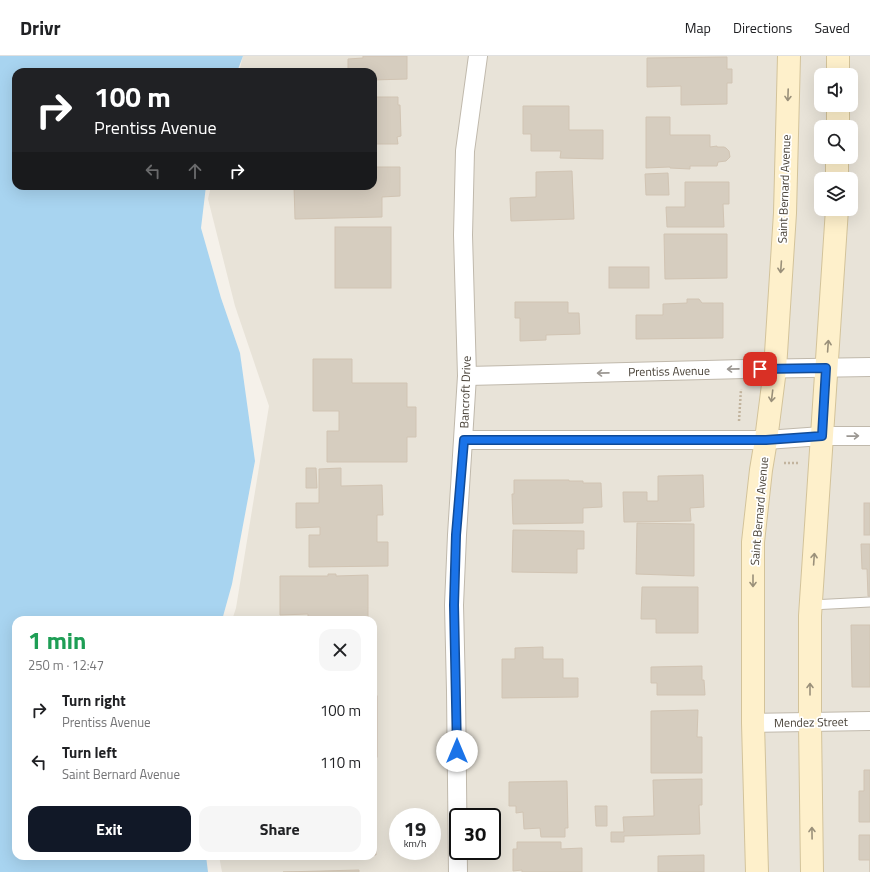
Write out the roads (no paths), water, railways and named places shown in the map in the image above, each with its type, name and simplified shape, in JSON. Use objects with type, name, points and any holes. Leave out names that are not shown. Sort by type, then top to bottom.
[{"type":"main road","name":"Saint Bernard Avenue","points":[[756,872],[752,723],[753,542],[775,369],[784,213],[789,56]]},
{"type":"main road","points":[[838,56],[838,68]]},
{"type":"main road","points":[[812,872],[810,624],[837,216]]},
{"type":"street","name":"Bancroft Drive","points":[[458,872],[454,605],[456,535],[464,440],[467,376],[463,235],[465,151],[478,56]]},
{"type":"street","name":"Prentiss Avenue","points":[[467,376],[870,367]]},
{"type":"street","points":[[464,440],[766,440],[822,436],[870,436]]},
{"type":"street","name":"Mendez Street","points":[[752,723],[870,721]]},
{"type":"lane","points":[[811,605],[870,602]]},
{"type":"water","points":[[0,56],[243,56],[238,68],[12,68],[12,190],[206,190],[201,228],[221,298],[240,353],[255,461],[232,584],[223,616],[12,616],[12,860],[206,860],[208,872],[0,872]]}]
